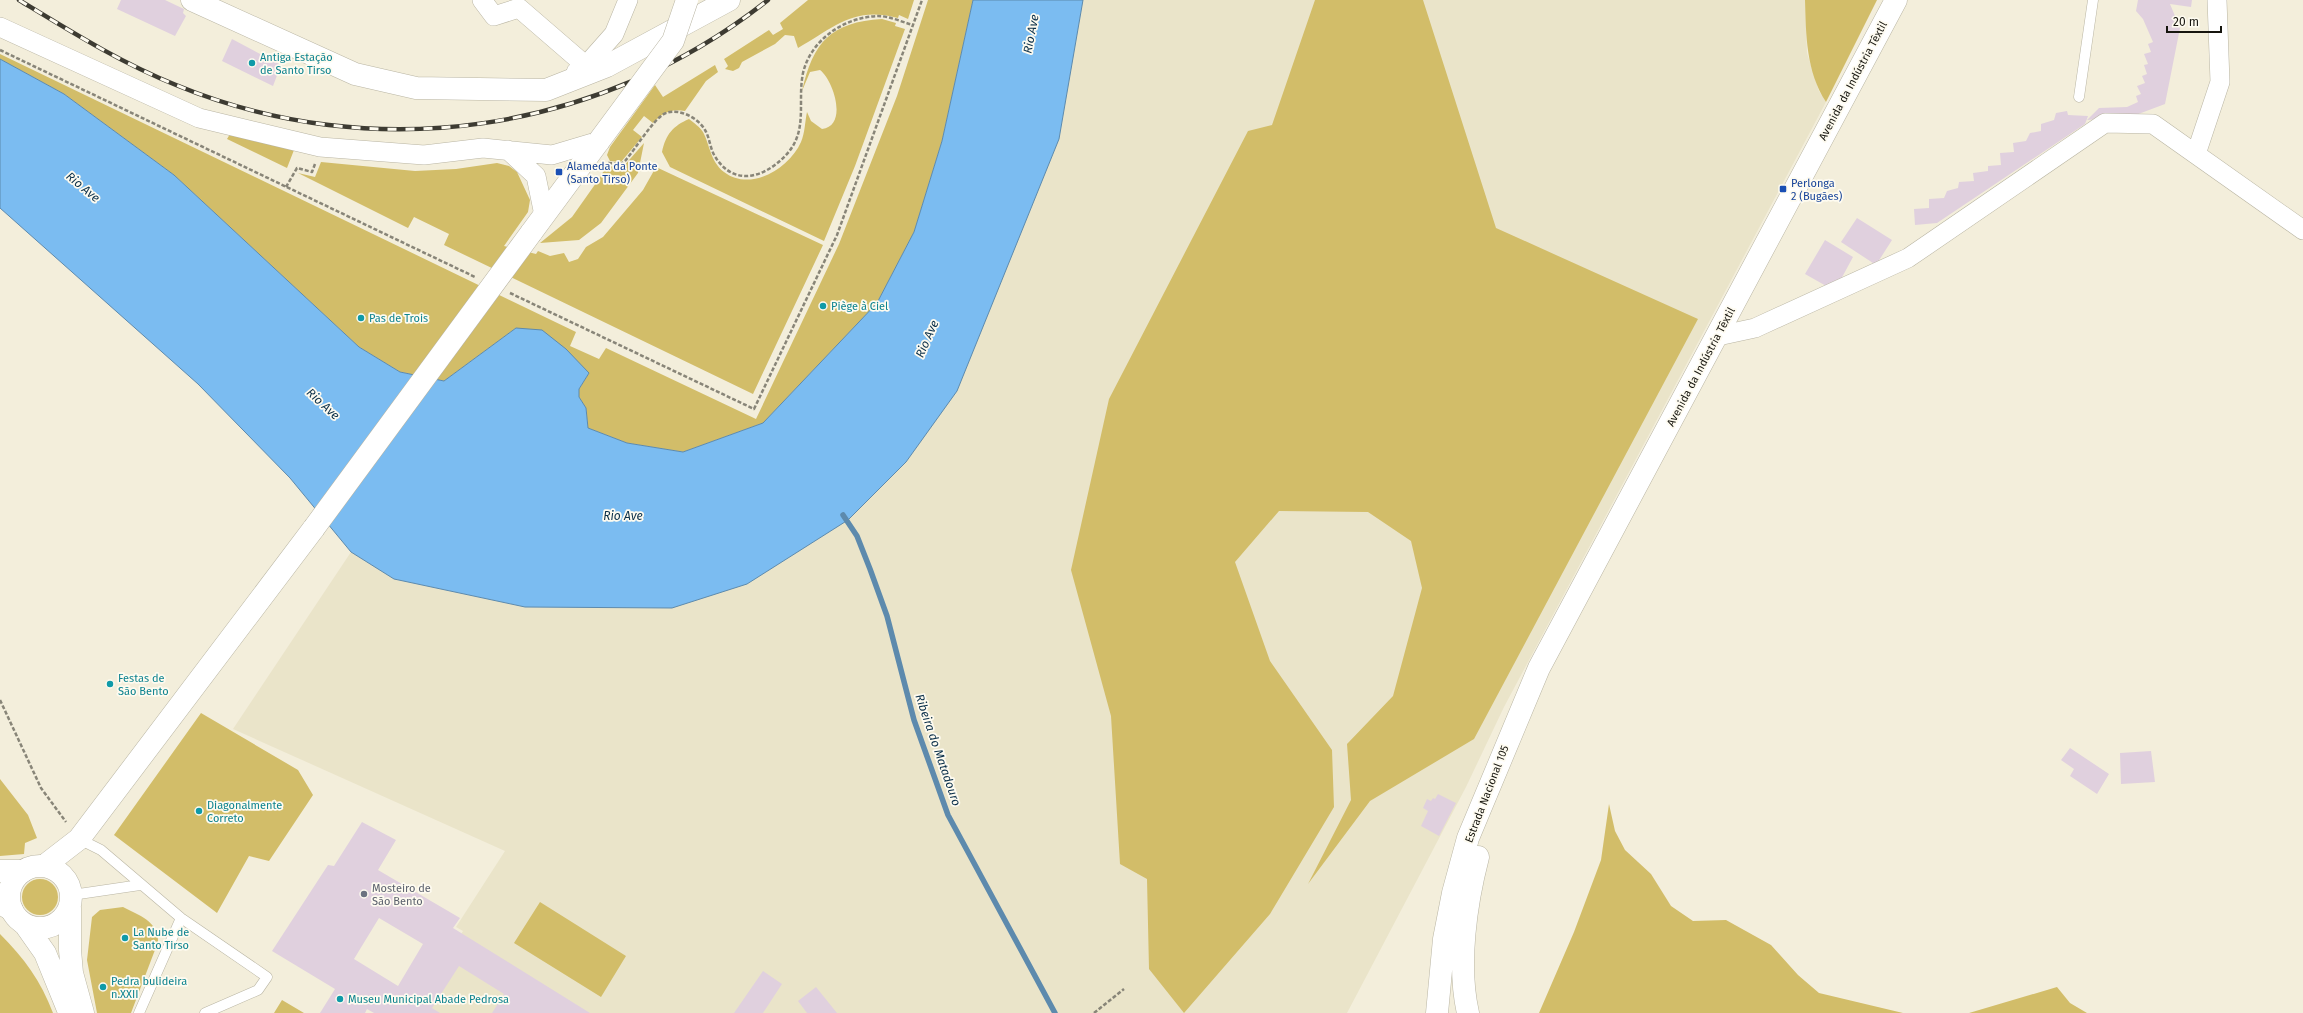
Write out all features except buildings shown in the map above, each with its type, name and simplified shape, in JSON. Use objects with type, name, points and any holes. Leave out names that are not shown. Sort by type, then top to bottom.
[{"type":"main road","points":[[192,0],[355,74],[416,88],[546,90],[622,58],[729,0]]},
{"type":"main road","points":[[44,866],[79,839],[314,528],[673,41],[687,0]]},
{"type":"main road","name":"Avenida da Indústria Têxtil","points":[[1510,736],[1539,668],[1718,336],[1896,0]]},
{"type":"main road","name":"Estrada Nacional 105","points":[[1437,1013],[1442,959],[1453,893],[1468,838],[1510,736]]},
{"type":"main road","name":"Estrada Nacional 105","points":[[1468,1013],[1464,979],[1464,943],[1471,884],[1505,763],[1510,736]]},
{"type":"main road","points":[[70,1013],[45,953],[26,926],[6,906],[10,898],[11,886],[15,877],[30,867],[44,866],[54,869],[62,875],[71,902],[70,950],[72,973],[83,1013]]},
{"type":"main road","points":[[0,871],[23,871]]},
{"type":"main road","points":[[26,926],[40,929],[52,926],[62,919],[71,902]]},
{"type":"street","points":[[482,0],[494,16],[519,8],[585,65]]},
{"type":"street","points":[[562,84],[585,65],[614,34],[628,0]]},
{"type":"street","points":[[2196,154],[2220,82],[2217,0]]},
{"type":"street","points":[[0,27],[198,118],[320,147],[424,155],[483,148],[552,154],[599,141]]},
{"type":"street","points":[[614,34],[622,58]]},
{"type":"street","points":[[1718,336],[1755,328],[1908,258],[2105,123],[2153,124],[2303,230]]},
{"type":"street","points":[[508,150],[536,176],[544,215]]},
{"type":"lane","points":[[2079,97],[2093,0]]},
{"type":"lane","points":[[79,839],[101,850],[140,885],[181,918],[267,977],[258,990],[206,1013]]},
{"type":"lane","points":[[71,902],[140,885]]},
{"type":"lane","points":[[139,1013],[181,918]]},
{"type":"path","points":[[502,290],[754,410],[837,235],[922,0]]},
{"type":"path","points":[[606,163],[620,164],[625,161],[661,116],[671,111],[683,112],[705,129],[715,157],[726,170],[742,176],[759,175],[776,165],[790,151],[800,131],[803,72],[818,45],[831,32],[843,23],[879,16],[913,25]]},
{"type":"path","points":[[0,50],[481,279]]},
{"type":"path","points":[[286,187],[297,168]]},
{"type":"path","points":[[0,700],[41,788],[79,839]]},
{"type":"path","points":[[1094,1013],[1124,989]]},
{"type":"shaded area","points":[[808,0],[914,0],[908,19],[899,15],[898,18],[882,15],[856,17],[834,26],[798,48],[794,36],[785,35],[775,44],[742,62],[739,68],[733,71],[725,69],[728,66],[724,59],[769,30],[773,35],[783,29],[780,23]]},
{"type":"shaded area","points":[[928,0],[973,0],[942,141],[914,232],[877,303],[763,423],[683,452],[627,443],[588,428],[586,408],[579,397],[579,389],[589,373],[516,328],[444,381],[400,372],[359,347],[174,175],[64,94],[0,59],[0,54],[576,332],[570,346],[599,359],[606,348],[756,419],[839,244],[897,96]]},
{"type":"shaded area","points":[[1083,0],[1805,0],[1807,53],[1819,91],[1826,102],[1504,707],[1466,787],[1347,1013],[412,1013],[463,931],[456,927],[505,851],[233,729],[351,552],[394,579],[525,607],[672,608],[1059,139]]},
{"type":"shaded area","points":[[1315,0],[1423,0],[1496,228],[1698,319],[1474,739],[1370,801],[1308,884],[1351,800],[1347,744],[1393,696],[1422,588],[1411,541],[1368,512],[1279,511],[1235,562],[1270,661],[1332,750],[1334,807],[1270,914],[1184,1013],[1149,969],[1147,879],[1120,864],[1111,716],[1071,570],[1109,399],[1248,131],[1272,125]]},
{"type":"shaded area","points":[[1805,0],[1877,0],[1826,102],[1814,78],[1808,52]]},
{"type":"shaded area","points":[[882,19],[896,23],[895,26],[905,29],[855,166],[824,241],[670,167],[662,152],[666,140],[674,128],[689,119],[703,132],[713,158],[719,168],[734,178],[745,180],[757,178],[768,175],[778,169],[788,161],[801,142],[807,112],[811,121],[822,129],[830,126],[835,120],[836,102],[834,93],[830,83],[820,70],[810,72],[802,91],[812,60],[819,47],[837,30],[864,21]]},
{"type":"shaded area","points":[[715,65],[718,72],[706,81],[685,111],[675,110],[667,112],[653,123],[644,116],[633,130],[642,137],[621,162],[610,161],[607,155],[610,147],[655,85],[663,97]]},
{"type":"shaded area","points":[[230,134],[294,150],[287,168],[227,139]]},
{"type":"shaded area","points":[[644,143],[638,173],[601,223],[579,240],[540,243],[572,217],[601,176],[606,166],[623,167]]},
{"type":"shaded area","points":[[321,162],[415,171],[456,169],[497,163],[509,166],[517,172],[530,200],[528,212],[504,246],[536,254],[538,251],[550,256],[564,253],[569,262],[578,259],[586,247],[603,237],[643,190],[656,167],[823,245],[753,394],[444,245],[449,234],[414,217],[408,228],[298,173],[315,177]]},
{"type":"shaded area","points":[[201,713],[298,770],[313,795],[269,861],[249,856],[217,913],[114,835]]},
{"type":"shaded area","points":[[0,779],[28,815],[37,838],[25,843],[24,854],[0,856]]},
{"type":"shaded area","points":[[1609,804],[1615,831],[1625,850],[1651,874],[1671,906],[1693,921],[1726,920],[1771,945],[1798,975],[1819,993],[1903,1013],[1539,1013],[1574,932],[1601,860]]},
{"type":"shaded area","points":[[44,879],[53,884],[57,890],[57,904],[53,910],[44,915],[36,915],[27,910],[23,904],[22,893],[27,884],[33,880]]},
{"type":"shaded area","points":[[540,902],[626,956],[601,997],[514,943]]},
{"type":"shaded area","points":[[123,907],[141,916],[152,924],[157,935],[158,942],[131,1013],[97,1013],[87,960],[92,917],[100,910]]},
{"type":"shaded area","points":[[0,934],[31,970],[53,1013],[0,1013]]},
{"type":"shaded area","points":[[2057,987],[2070,1003],[2087,1013],[1969,1013]]},
{"type":"shaded area","points":[[282,1000],[304,1013],[274,1013]]},
{"type":"water","name":"Rio Ave","points":[[973,0],[1083,0],[1059,139],[957,391],[906,462],[848,520],[747,584],[672,608],[525,607],[394,579],[351,552],[290,478],[198,384],[0,208],[0,59],[64,94],[174,175],[359,347],[400,372],[444,381],[516,328],[542,330],[566,349],[589,373],[579,389],[579,397],[586,408],[588,428],[627,443],[683,452],[763,423],[877,303],[914,232],[942,141]]},
{"type":"waterway","name":"Ribeira do Matadouro","points":[[843,515],[857,536],[887,616],[914,720],[948,815],[1055,1013]]},
{"type":"railway","points":[[19,0],[96,46],[135,67],[176,85],[252,110],[329,125],[406,129],[484,123],[559,107],[633,81],[702,45],[768,0]]},
{"type":"place","name":"Antiga Estação de Santo Tirso","points":[[252,63]]},
{"type":"place","name":"Alameda da Ponte (Santo Tirso)","points":[[559,172]]},
{"type":"place","name":"Perlonga 2 (Bugães)","points":[[1783,189]]},
{"type":"place","name":"Piège à Ciel","points":[[823,306]]},
{"type":"place","name":"Pas de Trois","points":[[361,318]]},
{"type":"place","name":"Festas de São Bento","points":[[110,684]]},
{"type":"place","name":"Diagonalmente Correto","points":[[199,811]]},
{"type":"place","name":"Mosteiro de São Bento","points":[[364,894]]},
{"type":"place","name":"La Nube de Santo Tirso","points":[[125,938]]},
{"type":"place","name":"Pedra bulideira n.XXII","points":[[103,987]]},
{"type":"place","name":"Museu Municipal Abade Pedrosa","points":[[340,999]]}]
